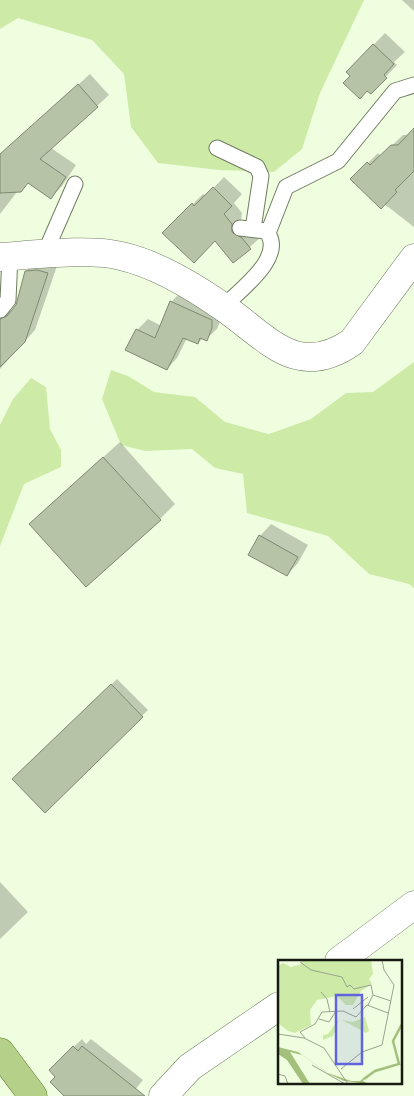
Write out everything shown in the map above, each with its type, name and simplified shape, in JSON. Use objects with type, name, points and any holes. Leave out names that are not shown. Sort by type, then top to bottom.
[{"type":"main road","points":[[0,1052],[33,1096]]},
{"type":"street","points":[[5,257],[120,255],[146,264],[178,280],[223,307],[262,339],[290,354],[320,356],[339,351],[352,342],[414,258]]},
{"type":"street","points":[[340,960],[414,905]]},
{"type":"street","points":[[163,1096],[190,1067],[278,1007]]},
{"type":"lane","points":[[254,230],[286,187],[338,161],[395,92],[414,86]]},
{"type":"lane","points":[[217,148],[257,167],[261,176],[254,230]]},
{"type":"lane","points":[[44,255],[75,184]]},
{"type":"lane","points":[[223,307],[266,262],[271,253],[272,238],[254,230]]},
{"type":"lane","points":[[0,310],[8,300],[5,257]]},
{"type":"green space","points":[[0,0],[364,0],[320,93],[302,149],[274,172],[219,170],[158,163],[131,127],[124,74],[92,40],[18,18],[0,29]]},
{"type":"green space","points":[[414,362],[414,588],[409,584],[369,574],[328,536],[247,513],[243,474],[215,468],[192,449],[145,451],[121,445],[102,399],[111,370],[128,376],[154,392],[195,397],[225,422],[269,434],[311,419],[346,393],[373,392]]},
{"type":"green space","points":[[31,378],[46,387],[50,429],[61,450],[61,467],[24,484],[0,546],[0,425],[13,399]]},
{"type":"building","points":[[373,44],[394,64],[384,75],[387,78],[371,94],[367,91],[360,99],[343,83],[350,76],[346,72]]},
{"type":"building","points":[[78,84],[98,107],[40,159],[66,177],[51,199],[28,183],[21,192],[0,193],[0,154]]},
{"type":"building","points":[[414,128],[414,171],[395,190],[397,192],[381,209],[350,179],[367,162],[370,165],[391,145],[398,145]]},
{"type":"building","points":[[213,187],[232,206],[224,214],[232,224],[232,232],[242,238],[251,249],[233,263],[215,241],[194,263],[162,233],[192,203],[194,206]]},
{"type":"building","points":[[37,270],[48,273],[25,342],[0,367],[0,319],[7,316],[16,305],[25,271]]},
{"type":"building","points":[[170,301],[212,320],[212,328],[207,341],[200,338],[198,344],[183,338],[167,370],[125,350],[136,329],[155,338]]},
{"type":"building","points":[[103,457],[161,520],[86,587],[29,524]]},
{"type":"building","points":[[259,535],[298,557],[287,576],[248,555]]},
{"type":"building","points":[[111,684],[143,717],[45,813],[12,779]]},
{"type":"building","points":[[73,1046],[78,1051],[82,1046],[145,1096],[64,1096],[50,1082],[55,1077],[49,1070]]}]
